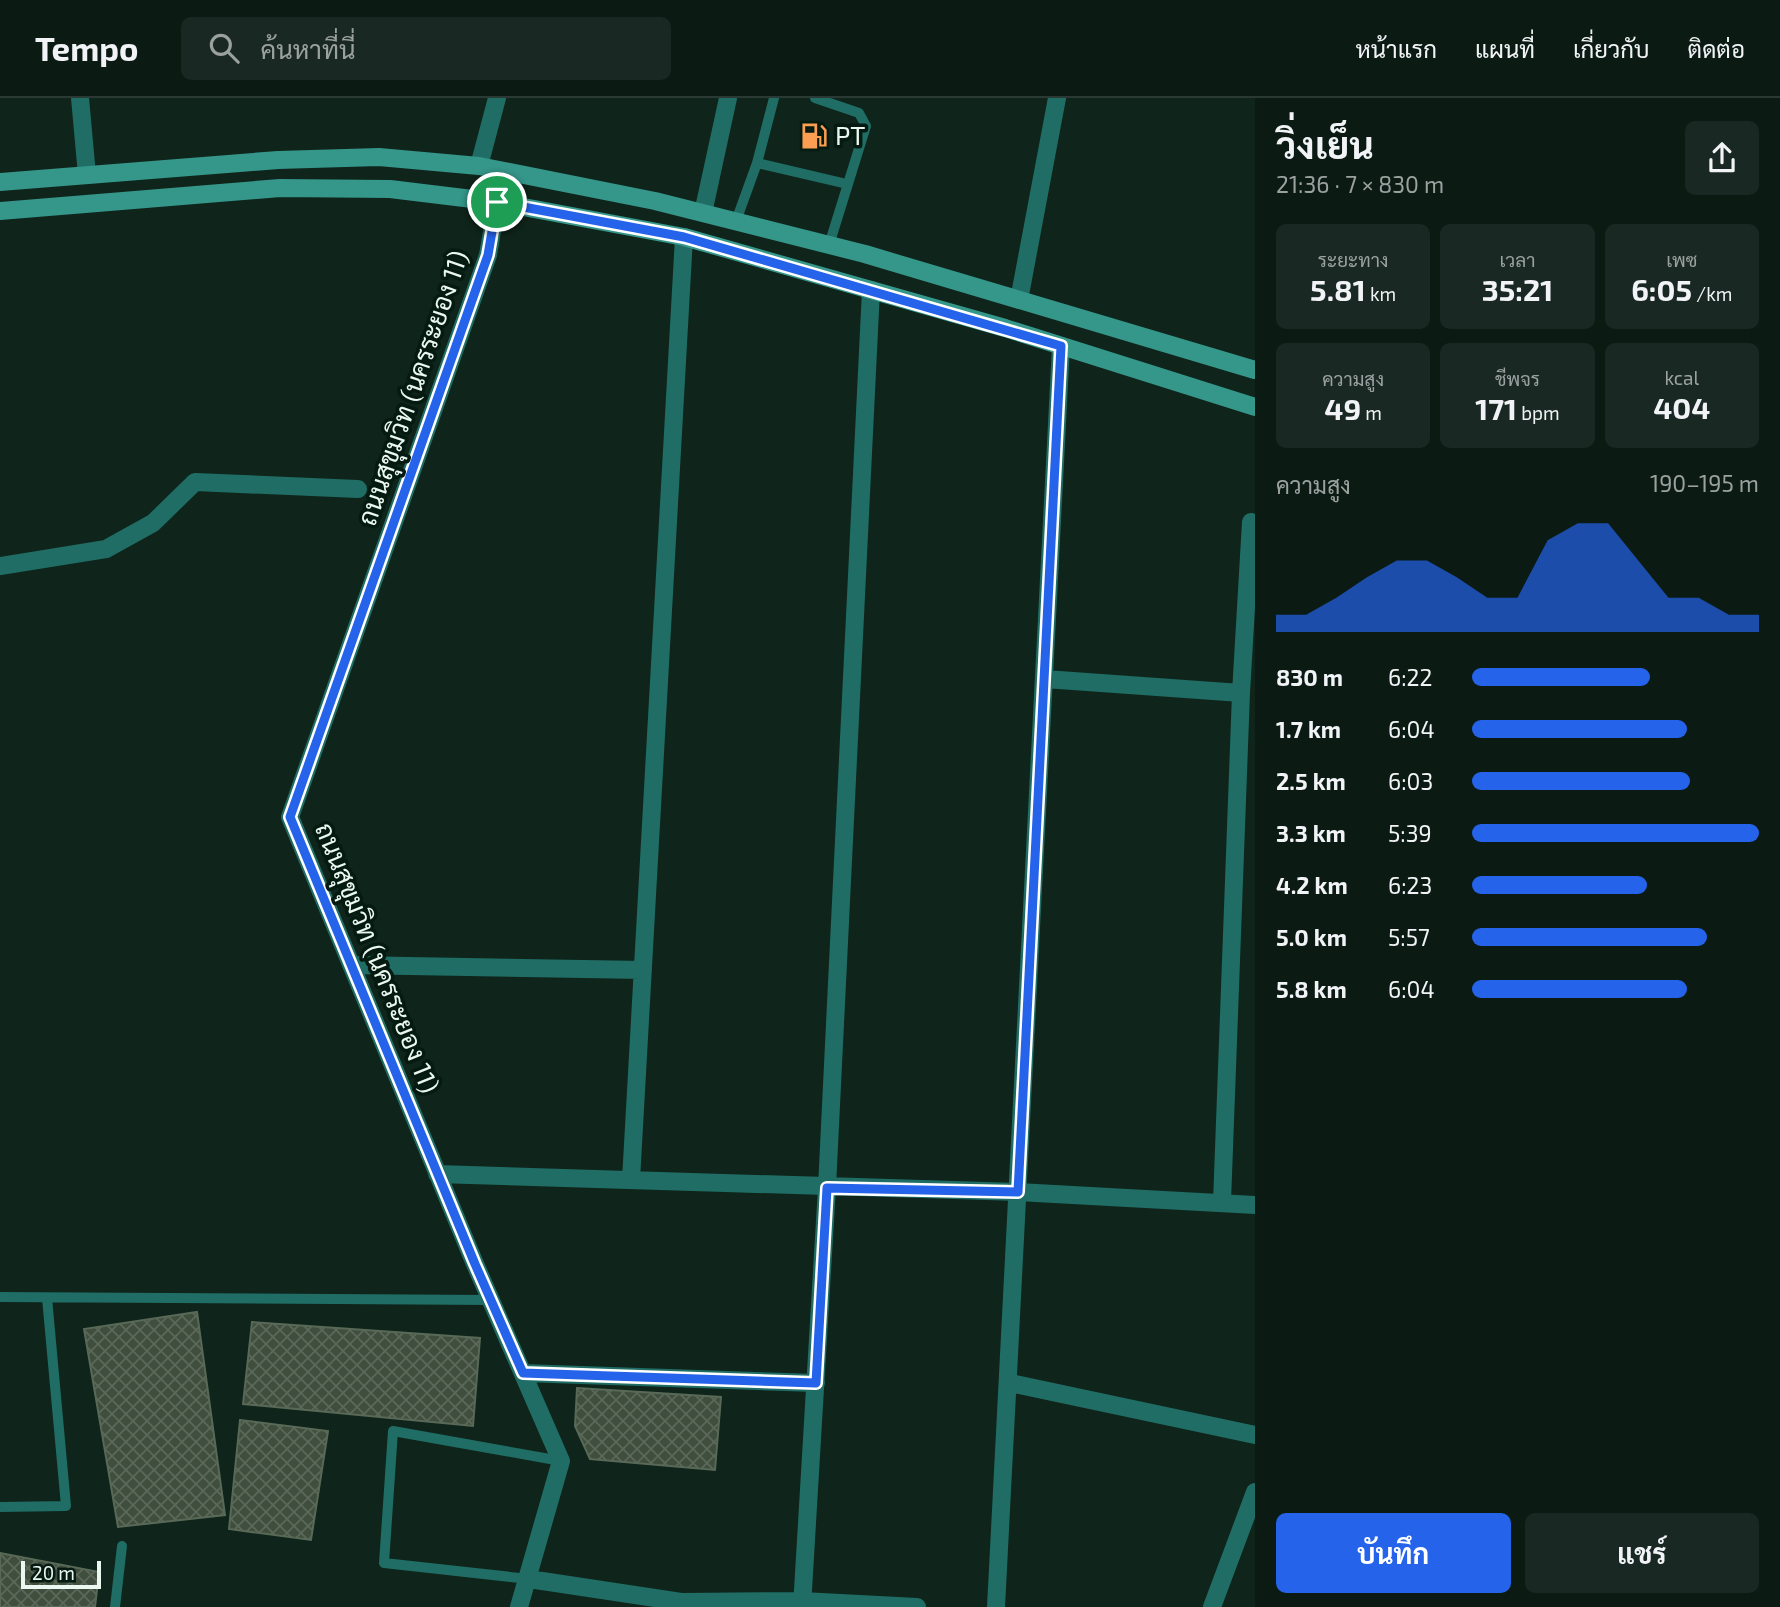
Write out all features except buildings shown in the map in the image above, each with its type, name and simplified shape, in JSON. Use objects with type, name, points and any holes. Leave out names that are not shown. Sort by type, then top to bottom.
[{"type":"street","points":[[80,98],[87,175]]},
{"type":"street","points":[[479,166],[496,98]]},
{"type":"street","points":[[703,213],[729,98]]},
{"type":"street","points":[[1019,300],[1057,98]]},
{"type":"street","points":[[0,182],[278,160],[379,157],[479,166],[703,213],[829,245],[1255,370]]},
{"type":"street","points":[[0,211],[280,188],[390,189],[497,202],[684,237],[1061,346],[1255,407]]},
{"type":"street","name":"ถนนสุขุมวิท (นครระยอง 11)","points":[[497,202],[488,255],[290,817],[437,1174],[561,1461]]},
{"type":"street","points":[[631,1180],[684,237]]},
{"type":"street","points":[[802,1604],[827,1188],[871,290]]},
{"type":"street","points":[[996,1607],[1010,1383],[1061,346]]},
{"type":"street","points":[[0,566],[106,550],[153,523],[195,482],[358,489]]},
{"type":"street","points":[[1222,1202],[1241,693],[1251,522]]},
{"type":"street","points":[[1045,679],[1241,693]]},
{"type":"street","points":[[351,965],[643,970]]},
{"type":"street","points":[[437,1174],[1018,1192],[1255,1205]]},
{"type":"street","points":[[523,1373],[816,1383]]},
{"type":"street","points":[[1010,1383],[1255,1435]]},
{"type":"street","points":[[519,1607],[561,1461]]},
{"type":"street","points":[[1212,1607],[1255,1492]]},
{"type":"street","points":[[529,1579],[681,1602],[917,1607]]},
{"type":"lane","points":[[736,221],[757,163],[774,98]]},
{"type":"lane","points":[[815,98],[859,113],[865,119],[866,126],[829,245]]},
{"type":"lane","points":[[757,163],[847,184]]},
{"type":"lane","points":[[0,1297],[492,1300]]},
{"type":"lane","points":[[0,1507],[66,1506],[47,1298]]},
{"type":"lane","points":[[529,1579],[384,1563],[393,1431],[561,1461]]},
{"type":"lane","points":[[115,1607],[122,1546]]},
{"type":"place","name":"PT","points":[[814,136]]},
{"type":"route","points":[[497,202],[684,237],[1061,346],[1018,1192],[827,1188],[816,1383],[523,1373],[475,1264],[290,817],[488,255],[497,202]]}]
